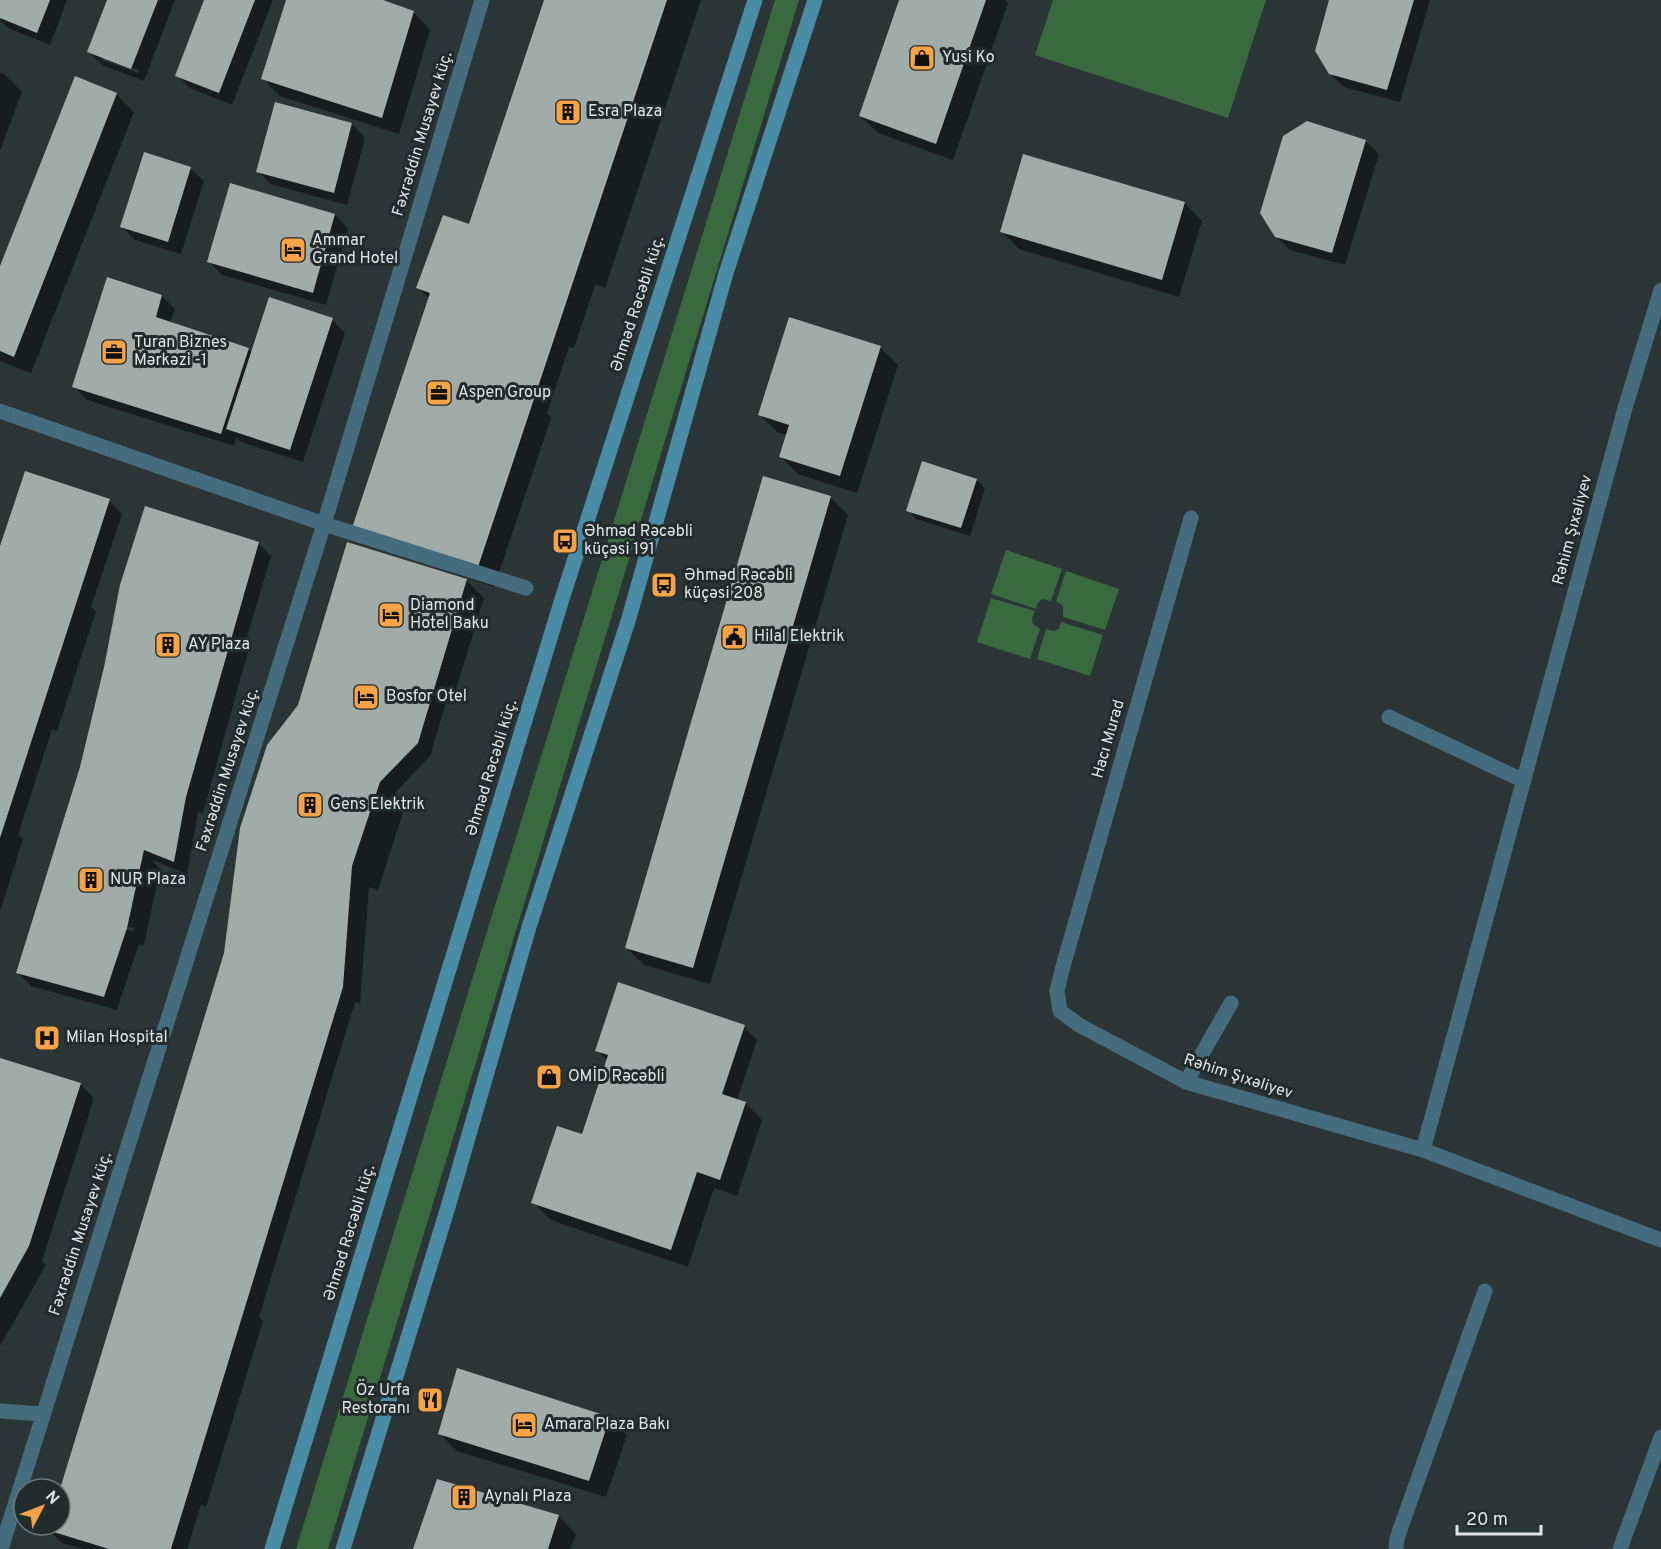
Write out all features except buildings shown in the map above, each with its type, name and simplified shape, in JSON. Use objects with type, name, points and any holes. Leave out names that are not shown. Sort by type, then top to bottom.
[{"type":"main road","name":"Əhməd Rəcəbli küç.","points":[[272,1549],[559,610],[755,0]]},
{"type":"main road","points":[[343,1549],[448,1207],[529,927],[629,618],[726,273],[815,0]]},
{"type":"street","name":"Fəxrəddin Musayev küç.","points":[[1,1549],[324,524],[482,0]]},
{"type":"street","name":"Rəhim Şıxəliyev","points":[[1423,1150],[1622,419],[1661,290]]},
{"type":"street","points":[[0,411],[324,524],[526,588]]},
{"type":"street","name":"Hacı Murad","points":[[1062,970],[1191,518]]},
{"type":"street","points":[[1389,717],[1524,781]]},
{"type":"street","name":"Rəhim Şıxəliyev","points":[[1062,970],[1057,991],[1060,1011],[1079,1025],[1186,1082],[1423,1150],[1661,1240]]},
{"type":"street","points":[[1186,1082],[1231,1003]]},
{"type":"street","points":[[1396,1549],[1397,1538],[1485,1291]]},
{"type":"street","points":[[0,1411],[43,1414]]},
{"type":"street","points":[[1620,1549],[1661,1437]]},
{"type":"green space","points":[[775,0],[799,0],[328,1549],[296,1549]]},
{"type":"green space","points":[[1053,0],[1266,0],[1228,118],[1035,55]]},
{"type":"green space","points":[[1006,550],[1062,569],[1051,601],[1042,599],[1036,609],[991,594]]},
{"type":"green space","points":[[1066,571],[1119,589],[1105,630],[1063,617],[1063,606],[1056,601]]},
{"type":"green space","points":[[991,598],[1035,611],[1032,618],[1033,624],[1040,629],[1030,659],[977,642]]},
{"type":"green space","points":[[1061,622],[1103,635],[1090,676],[1037,659],[1046,629],[1054,631],[1059,629]]},
{"type":"place","name":"Yusi Ko","points":[[922,58]]},
{"type":"place","name":"Esra Plaza","points":[[568,112]]},
{"type":"place","name":"Ammar Grand Hotel","points":[[293,250]]},
{"type":"place","name":"Turan Biznes Mərkəzi -1","points":[[114,352]]},
{"type":"place","name":"Aspen Group","points":[[439,393]]},
{"type":"place","name":"Əhməd Rəcəbli küçəsi 191","points":[[565,541]]},
{"type":"place","name":"Əhməd Rəcəbli küçəsi 208","points":[[664,585]]},
{"type":"place","name":"Diamond Hotel Baku","points":[[391,615]]},
{"type":"place","name":"Hilal Elektrik","points":[[734,637]]},
{"type":"place","name":"AY Plaza","points":[[168,645]]},
{"type":"place","name":"Bosfor Otel","points":[[366,697]]},
{"type":"place","name":"Gens Elektrik","points":[[310,805]]},
{"type":"place","name":"NUR Plaza","points":[[91,880]]},
{"type":"place","name":"Milan Hospital","points":[[47,1038]]},
{"type":"place","name":"OMİD Rəcəbli","points":[[549,1077]]},
{"type":"place","name":"Öz Urfa Restoranı","points":[[430,1400]]},
{"type":"place","name":"Amara Plaza Bakı","points":[[524,1425]]},
{"type":"place","name":"Aynalı Plaza","points":[[464,1497]]}]
